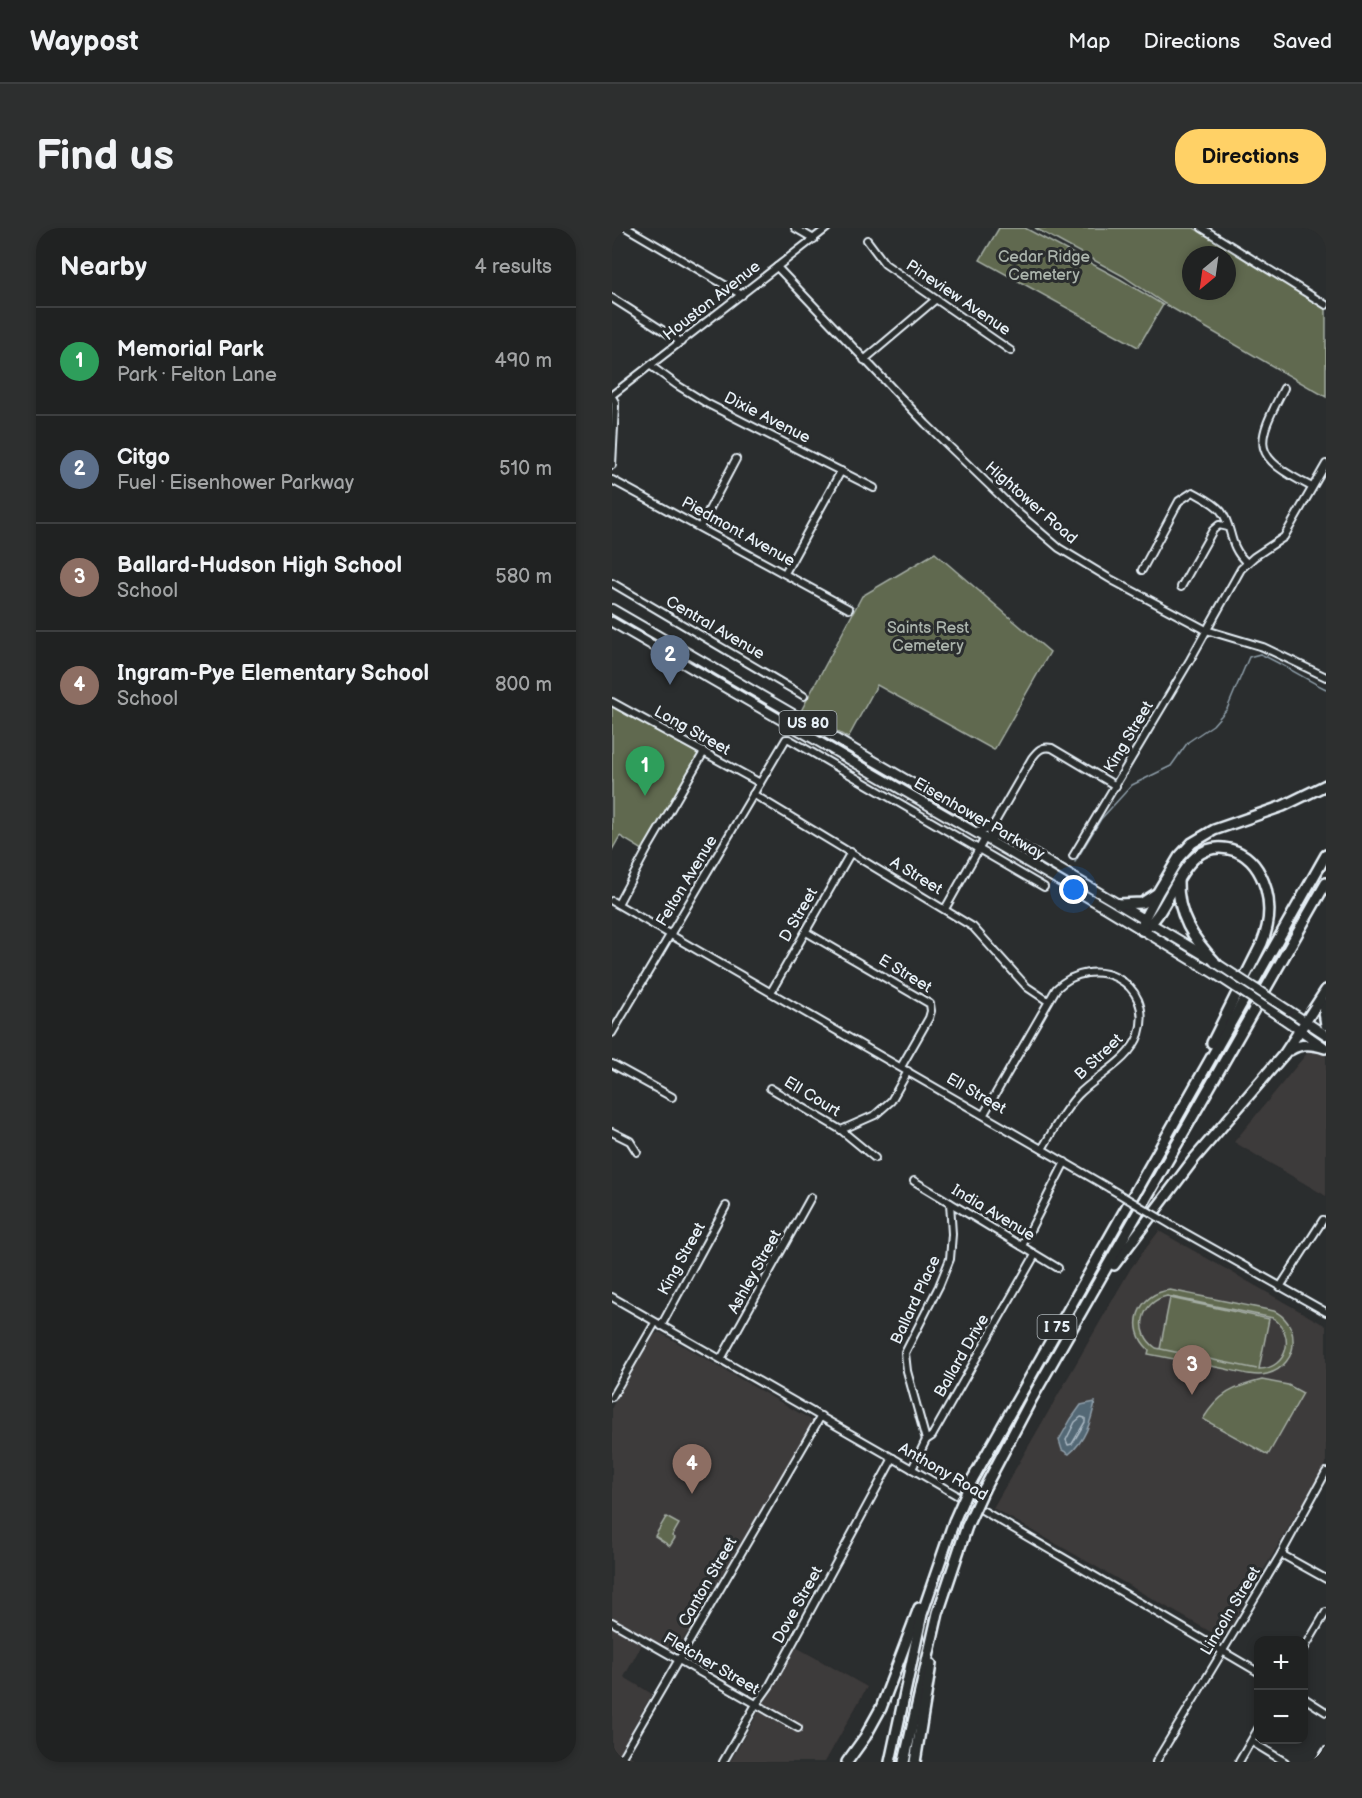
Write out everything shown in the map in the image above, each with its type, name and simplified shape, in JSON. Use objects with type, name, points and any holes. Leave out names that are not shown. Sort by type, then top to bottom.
[{"type":"highway","points":[[1148,922],[1158,892],[1179,856],[1199,838],[1214,830],[1283,806],[1326,785]]},
{"type":"highway","points":[[1142,930],[1187,866],[1198,856],[1214,850],[1230,850],[1246,856],[1257,868],[1269,904],[1269,921],[1265,937],[1195,1083]]},
{"type":"highway","name":"I 75","points":[[890,1762],[914,1647],[932,1581],[972,1480],[1326,855]]},
{"type":"highway","points":[[1178,879],[1179,902],[1185,920],[1195,939],[1216,963]]},
{"type":"highway","name":"I 75","points":[[904,1762],[938,1613],[967,1526],[984,1489],[1092,1293],[1326,883]]},
{"type":"highway","points":[[1118,904],[1142,903],[1158,892]]},
{"type":"highway","points":[[1092,1293],[1194,1159],[1286,1053],[1324,993]]},
{"type":"highway","points":[[1324,993],[1322,1006],[1326,1025]]},
{"type":"highway","points":[[1286,1053],[1303,1044],[1326,1049]]},
{"type":"highway","points":[[847,1762],[865,1737],[881,1708],[916,1614],[932,1581]]},
{"type":"highway","points":[[915,1762],[938,1613]]},
{"type":"main road","name":"Eisenhower Parkway","points":[[612,609],[1002,835],[1216,963],[1288,1010],[1326,1049]]},
{"type":"main road","name":"Eisenhower Parkway","points":[[612,622],[1142,930],[1282,1018],[1326,1035]]},
{"type":"street","points":[[627,228],[742,295]]},
{"type":"street","points":[[795,228],[814,238]]},
{"type":"street","name":"Houston Avenue","points":[[612,396],[827,228]]},
{"type":"street","points":[[1202,228],[1326,305]]},
{"type":"street","name":"Pineview Avenue","points":[[867,240],[885,264],[1011,351]]},
{"type":"street","name":"Hightower Road","points":[[777,267],[864,360],[977,474],[1044,536],[1078,560],[1206,630],[1263,647],[1326,677]]},
{"type":"street","points":[[612,298],[681,342]]},
{"type":"street","points":[[864,360],[935,300]]},
{"type":"street","name":"Dixie Avenue","points":[[651,366],[677,386],[708,404],[874,488]]},
{"type":"street","points":[[1284,388],[1265,425],[1262,440],[1267,459],[1281,470],[1312,487]]},
{"type":"street","points":[[612,396],[615,407],[612,465]]},
{"type":"street","points":[[700,527],[736,459]]},
{"type":"street","points":[[1142,570],[1179,501],[1193,492],[1221,511],[1239,556],[1247,563],[1284,537],[1326,464]]},
{"type":"street","points":[[785,573],[841,471]]},
{"type":"street","name":"Piedmont Avenue","points":[[612,480],[849,609]]},
{"type":"street","points":[[1181,587],[1212,530],[1219,525],[1228,527]]},
{"type":"street","name":"King Street","points":[[1073,856],[1190,660],[1241,569],[1247,563]]},
{"type":"street","name":"Central Avenue","points":[[612,583],[804,696]]},
{"type":"street","name":"Long Street","points":[[612,702],[760,783]]},
{"type":"street","name":"Felton Avenue","points":[[612,1033],[783,742],[789,739],[979,849]]},
{"type":"street","points":[[975,832],[991,829],[1032,758],[1042,748],[1052,748],[1116,786]]},
{"type":"street","points":[[615,903],[704,752]]},
{"type":"street","name":"A Street","points":[[753,794],[973,927],[1032,991],[1048,1001]]},
{"type":"street","points":[[945,909],[986,838],[1002,835]]},
{"type":"street","points":[[979,849],[1044,887]]},
{"type":"street","name":"D Street","points":[[771,992],[851,852]]},
{"type":"street","name":"Ell Street","points":[[615,903],[1326,1312]]},
{"type":"street","name":"E Street","points":[[806,932],[930,1004],[929,1018],[901,1067]]},
{"type":"street","name":"B Street","points":[[984,1114],[1048,1001],[1063,982],[1080,974],[1102,972],[1126,984],[1137,1000],[1142,1016],[1136,1042],[1120,1060],[1096,1078],[1072,1102],[1042,1149]]},
{"type":"street","points":[[612,1064],[672,1097]]},
{"type":"street","name":"Ell Court","points":[[841,1130],[875,1115],[891,1101],[908,1071]]},
{"type":"street","name":"Ell Court","points":[[770,1088],[841,1130],[875,1158]]},
{"type":"street","points":[[612,1132],[630,1141],[637,1152]]},
{"type":"street","points":[[1022,1246],[1065,1162]]},
{"type":"street","name":"India Avenue","points":[[914,1181],[1058,1268]]},
{"type":"street","name":"Ashley Street","points":[[721,1359],[811,1197]]},
{"type":"street","name":"Ballard Place","points":[[926,1440],[907,1371],[905,1353],[942,1280],[950,1259],[952,1234],[950,1203]]},
{"type":"street","name":"King Street","points":[[612,1396],[658,1324],[726,1206]]},
{"type":"street","points":[[1280,1287],[1323,1220]]},
{"type":"street","name":"Ballard Drive","points":[[912,1469],[926,1440],[932,1436],[1035,1255]]},
{"type":"street","name":"Anthony Road","points":[[612,1297],[821,1416],[1254,1670]]},
{"type":"street","name":"Canton Street","points":[[619,1762],[821,1416]]},
{"type":"street","name":"Dove Street","points":[[723,1762],[755,1706],[770,1685],[893,1458]]},
{"type":"street","name":"Lincoln Street","points":[[1156,1762],[1281,1554],[1326,1472]]},
{"type":"street","points":[[1281,1554],[1326,1579]]},
{"type":"street","points":[[1308,1642],[1326,1612]]},
{"type":"street","name":"Fletcher Street","points":[[612,1622],[755,1706],[798,1728]]},
{"type":"street","points":[[1308,1701],[1326,1712]]},
{"type":"street","points":[[1239,1762],[1254,1738]]},
{"type":"street","points":[[1252,1742],[1285,1762]]},
{"type":"street","points":[[1319,1762],[1326,1751]]},
{"type":"shaded area","points":[[1326,1030],[1326,1196],[1234,1142]]},
{"type":"shaded area","points":[[1159,1231],[1326,1326],[1326,1464],[1223,1639],[993,1508],[1131,1268]]},
{"type":"shaded area","points":[[659,1332],[812,1421],[674,1653],[612,1617],[612,1407],[654,1335]]},
{"type":"shaded area","points":[[612,1626],[642,1644],[624,1677],[652,1694],[620,1750],[640,1762],[612,1762]]},
{"type":"shaded area","points":[[796,1647],[867,1687],[825,1762],[730,1762]]},
{"type":"green space","name":"Cedar Ridge Cemetery","points":[[999,228],[1025,228],[1163,305],[1138,347],[980,260]]},
{"type":"green space","points":[[1035,228],[1194,228],[1224,246],[1182,246],[1182,300],[1236,300],[1236,253],[1326,306],[1326,397],[1165,304],[1123,276]]},
{"type":"green space","name":"Saints Rest Cemetery","points":[[935,553],[1050,652],[994,750],[877,685],[848,738],[801,711],[862,596]]},
{"type":"green space","points":[[612,704],[702,756],[646,852],[620,836],[612,850]]},
{"type":"green space","points":[[1170,1290],[1274,1311],[1290,1326],[1293,1335],[1292,1352],[1283,1366],[1273,1372],[1257,1375],[1148,1354],[1149,1350],[1138,1332],[1138,1313],[1150,1298]],"holes":[[[1167,1296],[1273,1318],[1285,1333],[1286,1341],[1286,1350],[1277,1363],[1259,1369],[1269,1319],[1170,1298],[1160,1349],[1156,1348],[1145,1334],[1143,1319],[1151,1305]]]},
{"type":"green space","points":[[1262,1380],[1288,1385],[1303,1393],[1268,1455],[1203,1419],[1215,1403],[1228,1392]]},
{"type":"green space","points":[[666,1517],[679,1524],[672,1536],[675,1538],[670,1546],[655,1536]]},
{"type":"water","points":[[1095,1402],[1089,1424],[1075,1449],[1069,1454],[1062,1450],[1059,1440],[1071,1419],[1081,1405]]},
{"type":"waterway","points":[[1075,862],[1101,819],[1132,785],[1171,766],[1188,742],[1213,725],[1227,709],[1249,657],[1260,654],[1326,689]]},
{"type":"place","name":"Citgo","points":[[670,685]]},
{"type":"place","name":"Memorial Park","points":[[645,796]]},
{"type":"place","name":"Ballard-Hudson High School","points":[[1192,1395]]},
{"type":"place","name":"Ingram-Pye Elementary School","points":[[692,1494]]}]
